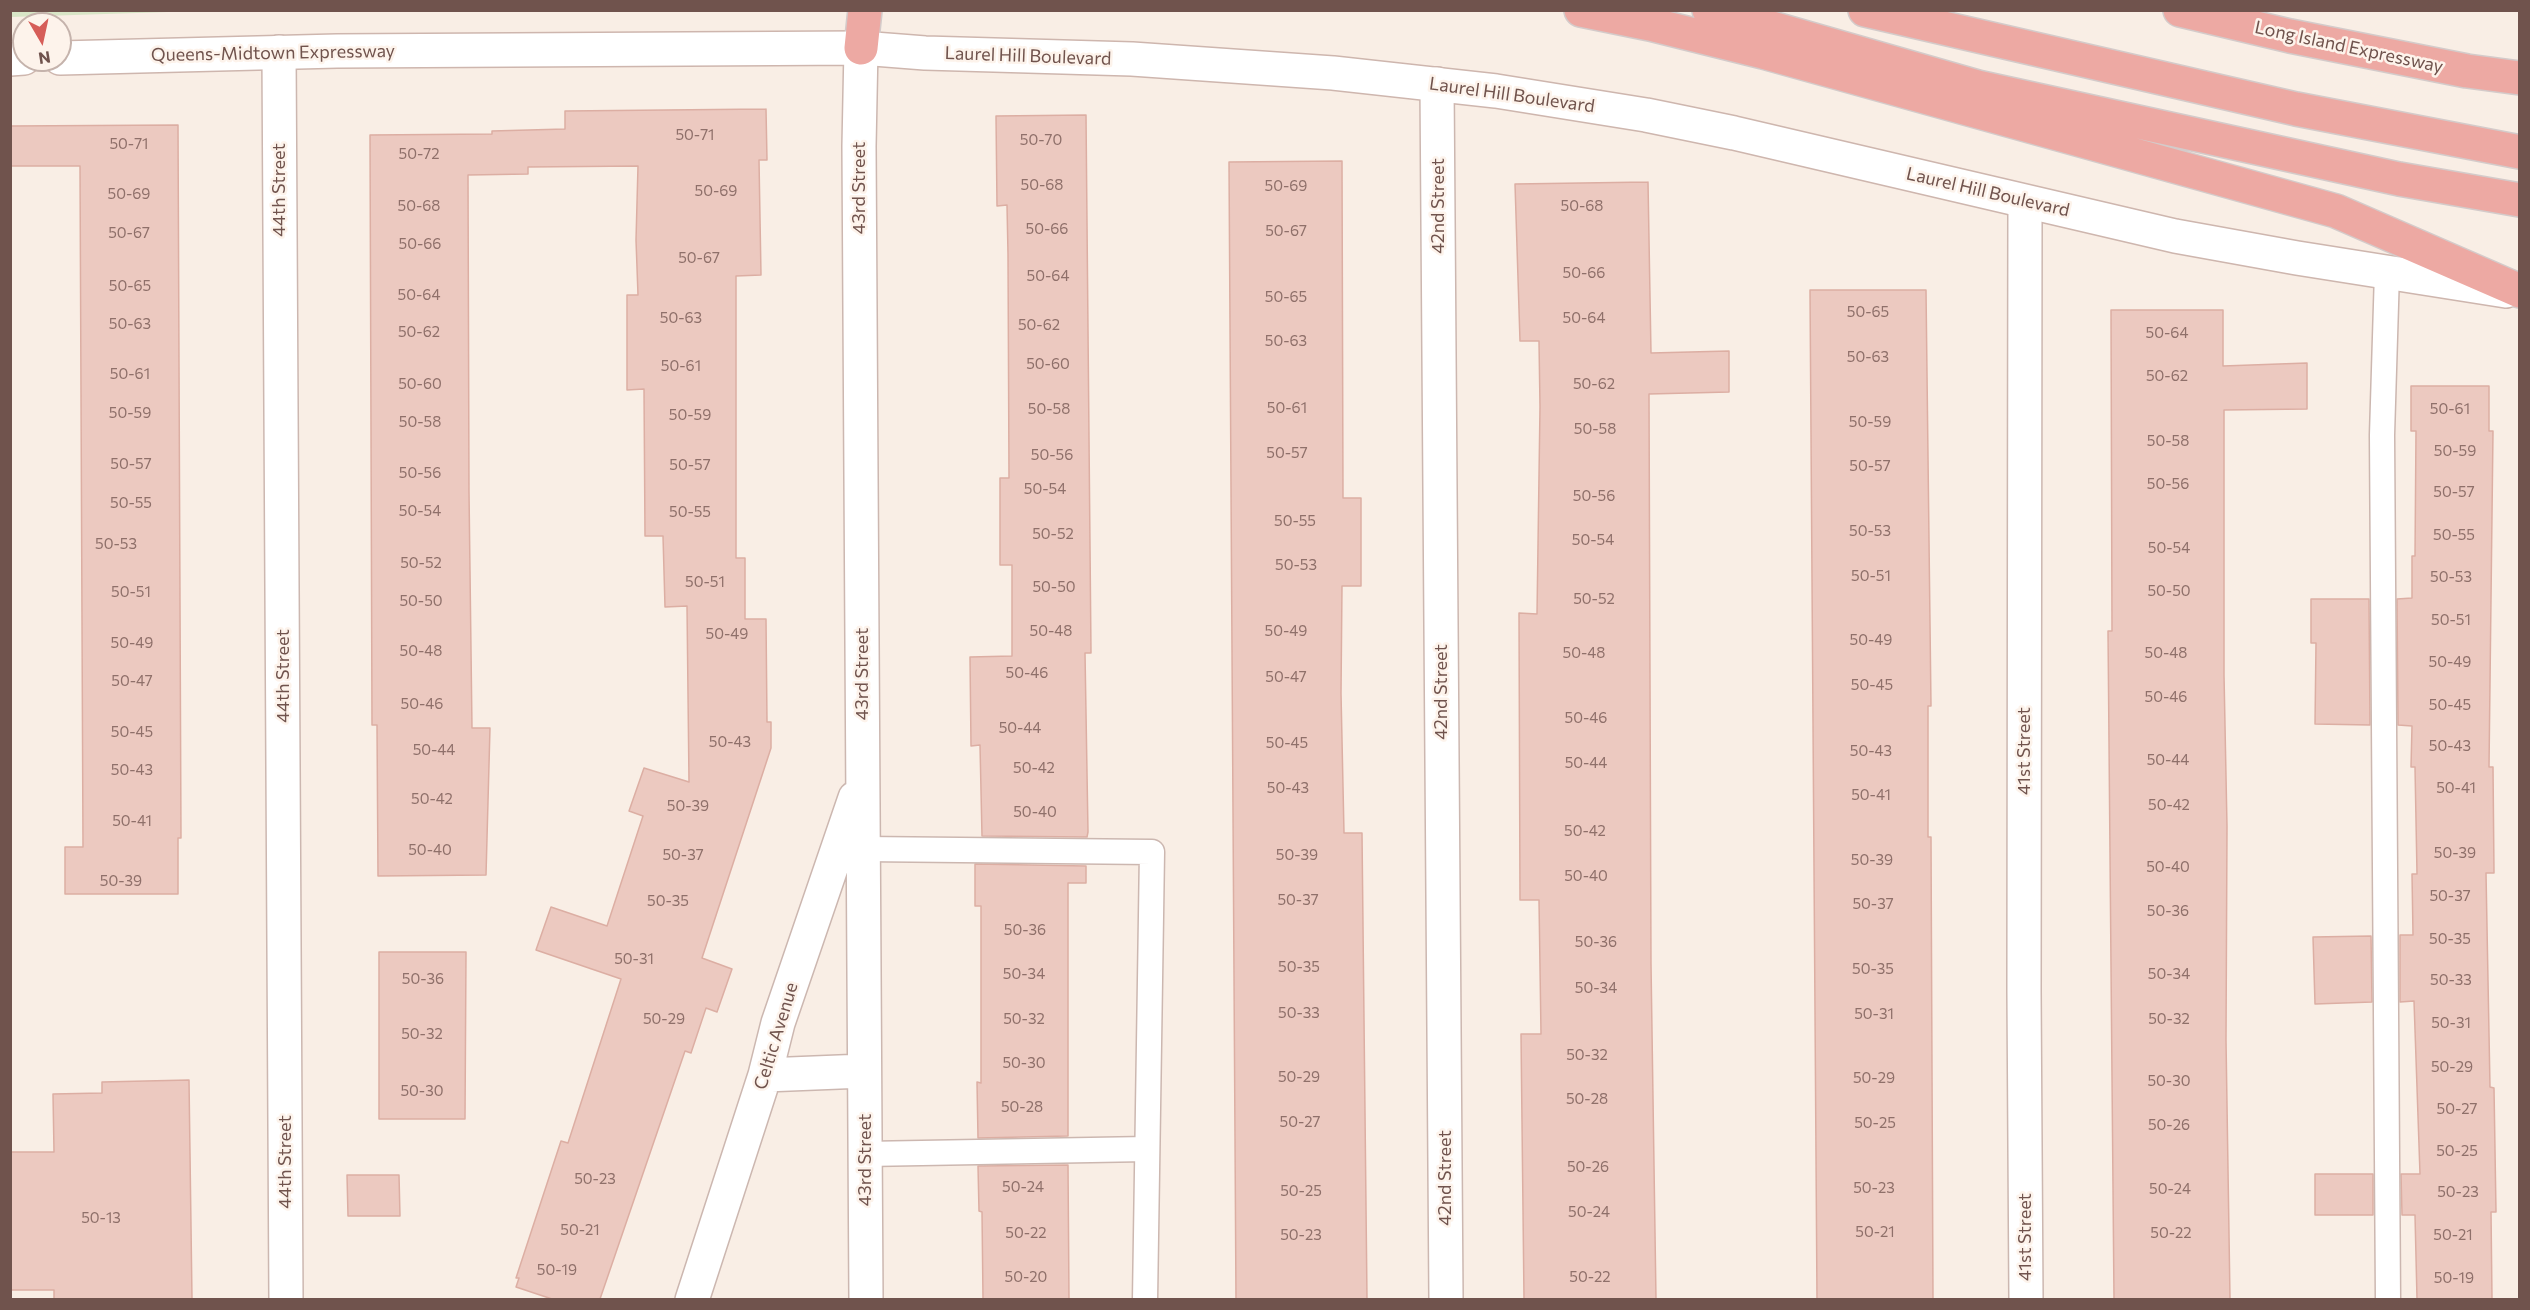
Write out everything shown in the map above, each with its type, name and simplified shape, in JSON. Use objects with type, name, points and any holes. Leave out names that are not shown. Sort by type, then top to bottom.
[{"type":"highway","points":[[861,48],[865,10]]},
{"type":"highway","points":[[1581,10],[1650,24],[1763,52],[2336,211],[2520,292]]},
{"type":"highway","points":[[1709,10],[1977,87],[2377,174],[2520,200]]},
{"type":"highway","points":[[1865,10],[2296,110],[2520,152]]},
{"type":"highway","name":"Long Island Expressway","points":[[2180,10],[2301,39],[2467,71],[2520,78]]},
{"type":"street","name":"Laurel Hill Boulevard","points":[[487,50],[861,48],[925,53],[1211,64],[1437,84],[1564,101],[1734,133],[2175,236],[2520,292]]},
{"type":"street","name":"43rd Street","points":[[861,48],[859,146],[866,1299]]},
{"type":"street","name":"Queens-Midtown Expressway","points":[[72,58],[279,52],[487,50]]},
{"type":"street","name":"44th Street","points":[[279,52],[286,1299]]},
{"type":"street","name":"42nd Street","points":[[1437,84],[1446,1299]]},
{"type":"street","name":"41st Street","points":[[2025,202],[2026,1299]]},
{"type":"street","name":"Celtic Avenue","points":[[692,1299],[765,1075],[778,1023],[863,774]]},
{"type":"street","points":[[765,1075],[864,1071]]},
{"type":"lane","points":[[2387,272],[2382,435],[2388,1299]]},
{"type":"lane","points":[[864,849],[1152,852],[1146,1299]]},
{"type":"lane","points":[[865,1154],[1147,1149]]},
{"type":"green space","points":[[11,10],[200,11],[72,15],[72,12],[12,12],[11,17]]},
{"type":"building","points":[[766,109],[767,160],[759,160],[761,275],[736,276],[736,558],[745,558],[745,619],[766,619],[767,722],[771,722],[771,748],[702,958],[732,969],[717,1012],[706,1008],[691,1053],[685,1051],[600,1299],[552,1299],[516,1287],[519,1278],[516,1278],[561,1141],[568,1143],[621,979],[536,950],[551,907],[607,926],[643,816],[629,811],[644,768],[689,782],[687,606],[665,607],[663,536],[645,536],[644,389],[627,390],[627,295],[638,295],[636,240],[638,166],[528,167],[528,174],[468,175],[472,728],[490,728],[486,875],[378,876],[377,725],[372,725],[370,135],[492,134],[492,131],[565,129],[565,111]]},
{"type":"building","points":[[1086,115],[1091,653],[1085,653],[1088,832],[1087,837],[982,836],[980,745],[971,746],[970,657],[1012,656],[1012,565],[1000,565],[1000,478],[1009,478],[1008,254],[1007,205],[997,206],[996,116]]},
{"type":"building","points":[[178,125],[181,838],[178,838],[178,894],[65,894],[65,847],[83,847],[80,166],[10,166],[10,126]]},
{"type":"building","points":[[1342,161],[1343,498],[1361,498],[1361,586],[1342,586],[1341,693],[1344,833],[1362,833],[1367,1299],[1236,1299],[1229,162]]},
{"type":"building","points":[[1648,182],[1651,353],[1729,351],[1729,392],[1649,394],[1651,964],[1656,1299],[1524,1299],[1521,1034],[1541,1034],[1539,900],[1520,900],[1519,613],[1537,614],[1540,407],[1539,341],[1520,341],[1515,184]]},
{"type":"building","points":[[1810,290],[1926,290],[1931,706],[1928,706],[1928,837],[1931,837],[1933,1299],[1817,1299]]},
{"type":"building","points":[[2111,310],[2223,310],[2223,366],[2307,363],[2307,409],[2224,410],[2226,1040],[2230,1299],[2114,1299],[2108,631],[2112,631]]},
{"type":"building","points":[[2411,386],[2489,386],[2489,431],[2493,431],[2489,767],[2493,767],[2494,873],[2486,873],[2490,1087],[2494,1088],[2496,1212],[2491,1212],[2492,1299],[2417,1299],[2415,1215],[2402,1215],[2401,1174],[2420,1174],[2414,1001],[2400,1002],[2400,935],[2413,935],[2412,874],[2417,874],[2415,767],[2411,767],[2412,726],[2398,725],[2397,599],[2412,598],[2412,556],[2415,556],[2416,431],[2411,431]]},
{"type":"building","points":[[2311,599],[2369,599],[2370,725],[2315,724],[2316,643],[2311,643]]},
{"type":"building","points":[[975,864],[1086,866],[1086,883],[1068,883],[1068,1136],[978,1138],[977,1082],[981,1083],[981,906],[975,906]]},
{"type":"building","points":[[2371,936],[2372,1002],[2315,1004],[2313,937]]},
{"type":"building","points":[[379,952],[466,952],[465,1119],[379,1119]]},
{"type":"building","points":[[189,1080],[192,1299],[54,1299],[54,1290],[10,1290],[10,1152],[54,1152],[53,1094],[102,1093],[102,1082]]},
{"type":"building","points":[[1068,1165],[1069,1299],[983,1299],[982,1212],[979,1211],[978,1166]]},
{"type":"building","points":[[2315,1174],[2373,1174],[2373,1215],[2315,1215]]},
{"type":"building","points":[[347,1175],[399,1175],[400,1216],[348,1216]]}]
